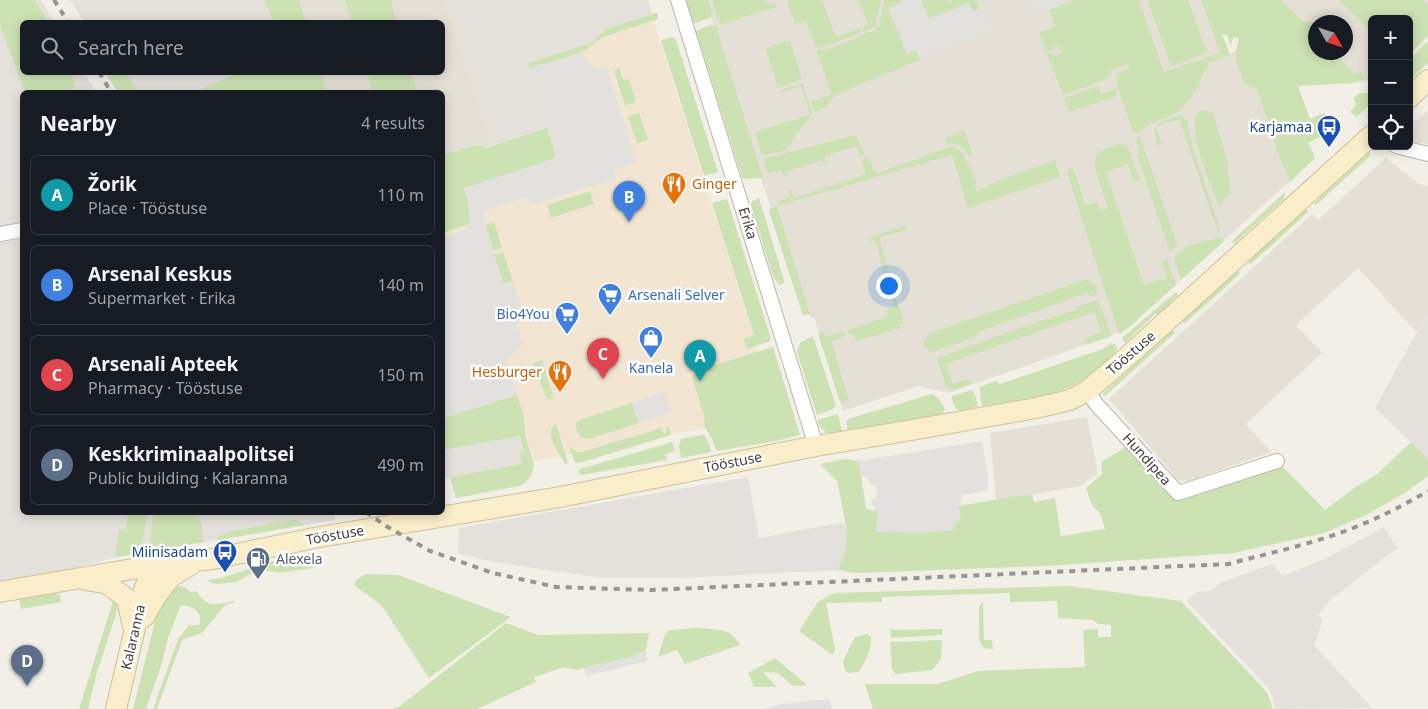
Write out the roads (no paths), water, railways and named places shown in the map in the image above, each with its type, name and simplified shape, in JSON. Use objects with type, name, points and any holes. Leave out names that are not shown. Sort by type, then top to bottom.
[{"type":"street","name":"Erika","points":[[678,0],[816,446]]},
{"type":"street","points":[[1413,94],[1428,80]]},
{"type":"street","name":"Tööstuse","points":[[0,592],[153,566],[195,562],[314,538],[560,497],[816,446],[1036,408],[1070,400],[1086,391],[1128,356],[1368,139]]},
{"type":"street","points":[[1412,150],[1428,154]]},
{"type":"street","points":[[0,234],[20,230]]},
{"type":"street","name":"Hundipea","points":[[1086,391],[1178,493],[1277,461]]},
{"type":"street","points":[[135,634],[154,598],[171,577],[195,562]]},
{"type":"street","name":"Kalaranna","points":[[116,709],[144,590],[153,566]]},
{"type":"street","points":[[66,580],[95,581],[106,583],[116,589],[127,599],[135,634]]},
{"type":"railway","points":[[54,0],[67,20]]},
{"type":"railway","points":[[101,75],[110,90]]},
{"type":"railway","points":[[370,515],[430,551],[493,573],[556,587],[651,590],[1228,564],[1338,534],[1382,516],[1428,491]]},
{"type":"place","name":"Karjamaa","points":[[1329,148]]},
{"type":"place","name":"Ginger","points":[[674,205]]},
{"type":"place","name":"Arsenal Keskus","points":[[629,222]]},
{"type":"place","name":"Arsenali Selver","points":[[610,316]]},
{"type":"place","name":"Bio4You","points":[[567,335]]},
{"type":"place","name":"Kanela","points":[[651,359]]},
{"type":"place","name":"Arsenali Apteek","points":[[603,379]]},
{"type":"place","name":"Žorik","points":[[700,381]]},
{"type":"place","name":"Hesburger","points":[[560,393]]},
{"type":"place","name":"Miinisadam","points":[[225,573]]},
{"type":"place","name":"Alexela","points":[[258,580]]},
{"type":"place","name":"Keskkriminaalpolitsei","points":[[27,686]]}]
